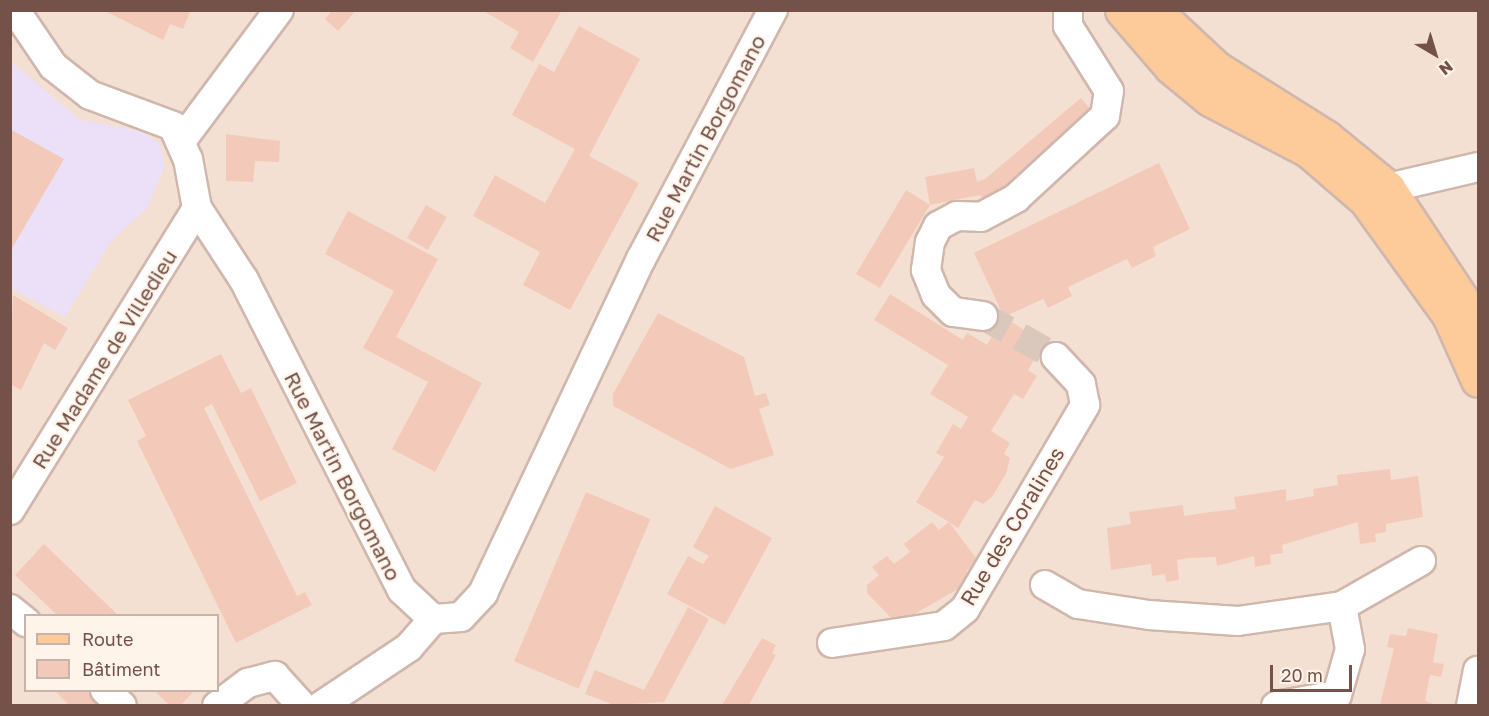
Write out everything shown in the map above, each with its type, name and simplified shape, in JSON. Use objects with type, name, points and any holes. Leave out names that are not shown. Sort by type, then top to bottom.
[{"type":"main road","points":[[1122,10],[1171,67],[1210,99],[1308,150],[1377,194],[1449,315],[1479,380]]},
{"type":"main road","points":[[1154,10],[1216,68],[1327,138],[1377,194],[1479,324]]},
{"type":"street","points":[[15,10],[53,66],[90,94],[161,118],[182,140],[279,10]]},
{"type":"street","name":"Rue Martin Borgomano","points":[[182,140],[197,208],[244,280],[402,590],[433,620],[461,617],[483,593],[641,259],[773,10]]},
{"type":"street","points":[[983,316],[953,312],[936,295],[926,270],[930,242],[939,226],[957,216],[981,217],[1016,198],[1106,116],[1109,91],[1068,26],[1068,10]]},
{"type":"street","points":[[1377,194],[1479,167]]},
{"type":"street","name":"Rue Madame de Villedieu","points":[[10,510],[197,208]]},
{"type":"street","name":"Rue des Coralines","points":[[832,643],[944,626],[965,609],[1085,405],[1082,384],[1056,357]]},
{"type":"street","points":[[1045,585],[1078,604],[1149,615],[1238,621],[1342,606],[1421,561]]},
{"type":"street","points":[[1276,705],[1337,695],[1350,649],[1342,606]]},
{"type":"street","points":[[10,609],[24,620]]},
{"type":"street","points":[[321,705],[409,647],[433,620]]},
{"type":"street","points":[[1471,705],[1479,671]]},
{"type":"street","points":[[217,705],[248,683],[275,676],[302,705]]},
{"type":"street","points":[[107,692],[122,705]]},
{"type":"shaded area","points":[[10,11],[1478,11],[1478,705],[11,705]]},
{"type":"shaded area","points":[[10,61],[80,120],[140,131],[160,144],[164,167],[148,207],[112,240],[65,317],[11,288]]},
{"type":"building","points":[[103,10],[191,10],[183,29],[170,24],[163,40]]},
{"type":"building","points":[[332,10],[356,10],[338,31],[325,19]]},
{"type":"building","points":[[482,10],[562,10],[533,62],[510,48],[519,32]]},
{"type":"building","points":[[579,26],[640,59],[589,156],[639,183],[570,310],[523,285],[540,252],[473,216],[495,175],[545,203],[575,149],[512,115],[539,64],[554,72]]},
{"type":"building","points":[[1081,98],[1095,114],[1011,189],[987,203],[980,195],[930,205],[925,177],[974,168],[977,182],[985,179]]},
{"type":"building","points":[[10,129],[64,159],[10,252]]},
{"type":"building","points":[[226,134],[280,141],[279,162],[255,161],[253,182],[226,181]]},
{"type":"building","points":[[1159,163],[1190,229],[1153,247],[1156,256],[1132,268],[1127,259],[1068,287],[1072,296],[1048,308],[1043,299],[1004,317],[974,253]]},
{"type":"building","points":[[906,190],[930,205],[880,288],[856,274]]},
{"type":"building","points":[[426,205],[447,217],[428,250],[407,238]]},
{"type":"building","points":[[348,211],[438,259],[396,337],[482,383],[435,472],[392,449],[428,382],[363,348],[394,291],[325,254]]},
{"type":"building","points":[[890,294],[963,340],[967,333],[987,345],[1004,317],[1044,343],[1028,370],[1037,376],[1023,399],[1014,394],[991,431],[1010,443],[1004,454],[1010,458],[1006,474],[992,497],[983,504],[975,500],[958,528],[916,502],[944,457],[936,453],[953,424],[961,429],[968,417],[930,394],[948,365],[874,320]]},
{"type":"building","points":[[13,295],[68,328],[55,350],[44,343],[21,390],[10,384]]},
{"type":"building","points":[[658,313],[744,357],[755,396],[766,393],[770,405],[759,409],[774,455],[731,469],[613,406],[613,394]]},
{"type":"building","points":[[221,354],[241,393],[251,388],[297,483],[260,501],[212,404],[204,408],[297,596],[305,592],[312,605],[236,643],[137,441],[146,436],[128,400]]},
{"type":"building","points":[[1390,469],[1391,480],[1418,476],[1423,517],[1386,524],[1386,532],[1375,534],[1376,542],[1360,544],[1358,522],[1282,545],[1283,553],[1270,555],[1271,564],[1255,567],[1254,556],[1217,566],[1216,557],[1188,558],[1177,560],[1179,580],[1166,582],[1165,574],[1152,576],[1151,564],[1111,570],[1107,528],[1131,524],[1129,512],[1183,505],[1184,516],[1236,509],[1234,497],[1286,489],[1286,501],[1314,496],[1313,489],[1338,485],[1337,475]]},
{"type":"building","points":[[586,492],[650,519],[579,689],[514,661]]},
{"type":"building","points":[[715,506],[772,538],[725,625],[667,594],[688,556],[703,564],[709,556],[693,547]]},
{"type":"building","points":[[932,522],[939,530],[949,522],[979,562],[966,571],[970,575],[958,589],[897,624],[867,593],[867,585],[879,575],[872,567],[887,556],[894,564],[910,552],[904,544]]},
{"type":"building","points":[[44,544],[117,614],[56,614],[15,575]]},
{"type":"building","points":[[688,607],[709,619],[664,702],[614,705],[585,694],[595,670],[644,690]]},
{"type":"building","points":[[1408,628],[1438,634],[1433,662],[1444,664],[1441,677],[1430,675],[1425,701],[1436,705],[1380,705],[1394,648],[1387,647],[1390,634],[1406,636]]},
{"type":"building","points":[[762,638],[776,645],[772,653],[776,655],[749,705],[722,705]]},
{"type":"building","points":[[56,692],[90,692],[103,705],[69,705]]},
{"type":"building","points":[[156,692],[193,692],[181,705],[169,705]]},
{"type":"tunnel","points":[[983,316],[1056,357]]}]
